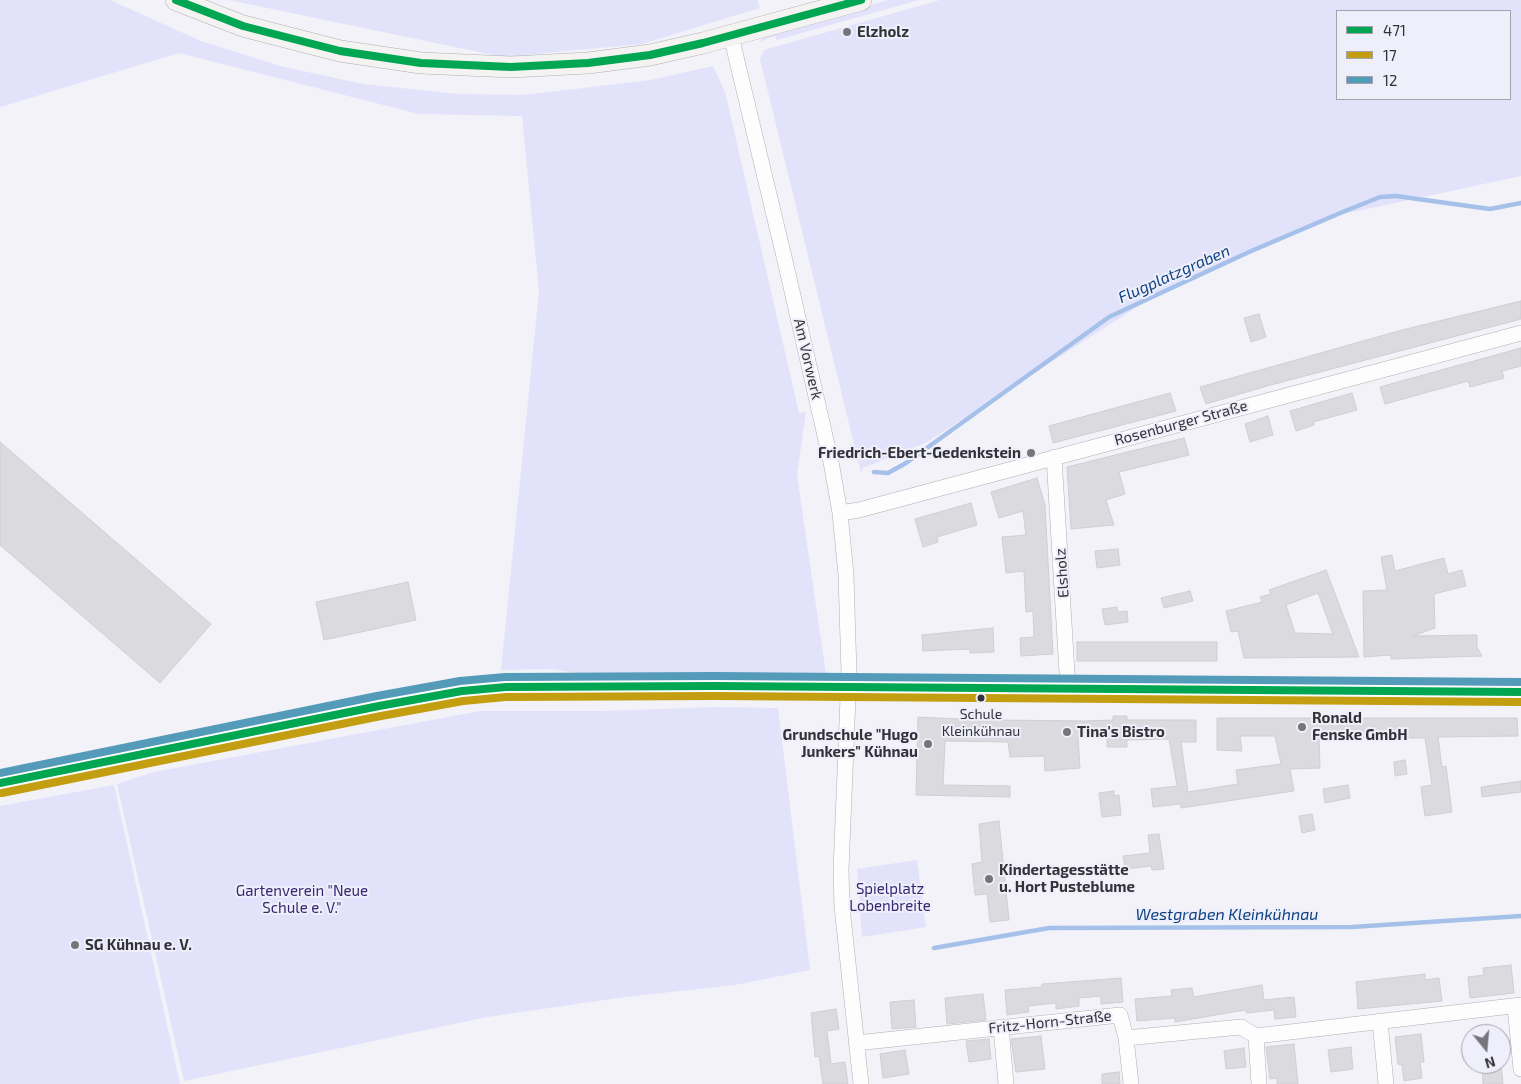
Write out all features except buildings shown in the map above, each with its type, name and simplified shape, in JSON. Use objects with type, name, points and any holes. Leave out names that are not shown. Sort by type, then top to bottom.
[{"type":"main road","points":[[176,0],[243,26],[309,44],[379,58],[452,66],[534,67],[588,63],[659,53],[731,36],[860,0]]},
{"type":"street","name":"Am Vorwerk","points":[[731,36],[786,265],[833,471],[840,513],[846,575],[849,687],[841,870],[844,939],[861,1084]]},
{"type":"street","name":"Rosenburger Straße","points":[[840,513],[865,509],[1521,333]]},
{"type":"street","name":"Elsholz","points":[[1054,457],[1068,689]]},
{"type":"street","points":[[0,783],[379,706],[477,689],[544,686],[1521,692]]},
{"type":"street","points":[[1518,1005],[1521,1069]]},
{"type":"street","name":"Fritz-Horn-Straße","points":[[856,1043],[1120,1015],[1126,1038],[1241,1027],[1256,1036],[1518,1005]]},
{"type":"street","points":[[1380,1021],[1386,1084]]},
{"type":"street","points":[[1001,1027],[1006,1084]]},
{"type":"street","points":[[1256,1036],[1259,1084]]},
{"type":"street","points":[[1126,1038],[1131,1084]]},
{"type":"green space","points":[[0,0],[110,0],[201,41],[280,66],[363,84],[458,94],[523,95],[651,80],[713,66],[725,92],[799,413],[806,412],[797,475],[826,674],[589,675],[552,669],[501,670],[539,291],[522,116],[419,114],[179,53],[0,107]]},
{"type":"green space","points":[[229,0],[757,0],[760,8],[642,44],[503,57]]},
{"type":"green space","points":[[888,0],[919,0],[777,40],[775,36],[759,42],[767,35]]},
{"type":"green space","points":[[940,0],[1521,0],[1521,176],[1325,218],[1151,298],[927,442],[863,468],[861,473],[760,59],[764,50]]},
{"type":"green space","name":"Gartenverein \"Neue Schule e. V.\"","points":[[716,707],[778,708],[810,970],[735,985],[625,997],[487,1017],[184,1081],[117,784],[154,772],[480,711],[606,711]]},
{"type":"green space","name":"SG Kühnau e. V.","points":[[114,785],[180,1084],[0,1084],[0,806]]},
{"type":"green space","name":"Spielplatz Lobenbreite","points":[[917,860],[926,927],[862,937],[857,869]]},
{"type":"waterway","name":"Flugplatzgraben","points":[[874,472],[888,473],[906,463],[1109,317],[1249,252],[1345,211],[1380,197],[1396,196],[1490,209],[1521,203]]},
{"type":"waterway","name":"Westgraben Kleinkühnau","points":[[934,948],[1049,928],[1352,927],[1521,916]]},
{"type":"transit line","name":"471","points":[[176,0],[243,26],[340,51],[421,63],[511,67],[588,63],[650,55],[703,43],[861,0]]},
{"type":"transit line","name":"12","points":[[0,773],[377,696],[460,681],[505,677],[715,676],[1521,682]]},
{"type":"transit line","name":"471","points":[[0,783],[379,706],[462,691],[506,687],[715,686],[1521,692]]},
{"type":"transit line","name":"17","points":[[2,793],[381,716],[463,701],[506,697],[715,696],[1521,702]]},
{"type":"place","name":"Elzholz","points":[[847,32]]},
{"type":"place","name":"Friedrich-Ebert-Gedenkstein","points":[[1031,453]]},
{"type":"place","name":"Schule Kleinkühnau","points":[[981,698]]},
{"type":"place","name":"Ronald Fenske GmbH","points":[[1302,727]]},
{"type":"place","name":"Tina's Bistro","points":[[1067,732]]},
{"type":"place","name":"Grundschule \"Hugo Junkers\" Kühnau","points":[[928,744]]},
{"type":"place","name":"Kindertagesstätte u. Hort Pusteblume","points":[[989,879]]},
{"type":"place","name":"SG Kühnau e. V.","points":[[75,945]]}]
